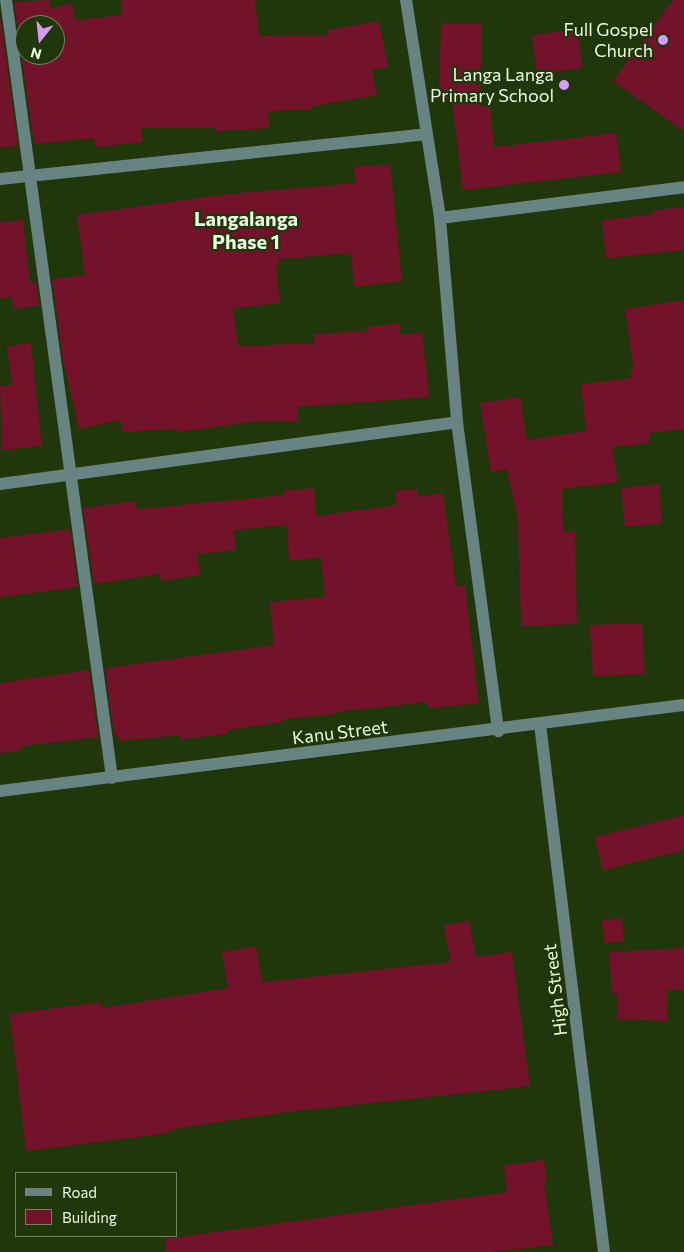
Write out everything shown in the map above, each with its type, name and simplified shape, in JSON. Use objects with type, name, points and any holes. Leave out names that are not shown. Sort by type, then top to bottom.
[{"type":"street","points":[[6,0],[112,778]]},
{"type":"street","points":[[406,0],[440,218],[457,422],[498,731]]},
{"type":"street","points":[[0,179],[426,134]]},
{"type":"street","points":[[440,218],[684,187]]},
{"type":"street","points":[[0,484],[70,472],[457,422]]},
{"type":"street","name":"Kanu Street","points":[[0,791],[498,731],[684,705]]},
{"type":"street","name":"High Street","points":[[540,724],[604,1252]]},
{"type":"building","points":[[49,0],[50,8],[72,4],[75,20],[121,15],[121,0],[255,0],[259,36],[328,35],[327,30],[379,21],[388,67],[372,70],[377,95],[312,106],[312,110],[268,111],[269,128],[215,131],[215,128],[141,128],[143,142],[95,147],[94,138],[34,144],[23,65],[65,65],[65,15],[16,15],[14,2]]},
{"type":"building","name":"Full Gospel Church","points":[[673,0],[684,0],[684,131],[613,81]]},
{"type":"building","points":[[0,16],[18,146],[0,147]]},
{"type":"building","points":[[441,23],[482,24],[480,106],[490,105],[494,147],[616,133],[621,172],[463,190],[452,100],[439,100]]},
{"type":"building","points":[[578,29],[582,68],[537,74],[532,35]]},
{"type":"building","points":[[390,164],[402,281],[354,287],[351,253],[278,259],[279,266],[276,267],[280,303],[233,308],[238,346],[315,343],[314,334],[367,331],[366,327],[399,323],[401,335],[422,332],[429,397],[297,407],[298,421],[258,421],[178,432],[178,429],[122,432],[121,420],[79,429],[63,360],[52,279],[85,275],[77,215],[227,194],[356,183],[354,167]]},
{"type":"building","points":[[684,207],[684,250],[606,258],[602,220],[655,214],[654,210]]},
{"type":"building","points":[[23,220],[30,283],[36,282],[39,305],[14,309],[12,297],[0,299],[0,222]]},
{"type":"building","points":[[684,300],[684,429],[649,433],[650,443],[612,447],[618,482],[562,489],[563,531],[575,531],[577,624],[521,626],[518,519],[507,469],[491,472],[480,403],[520,397],[527,440],[586,431],[581,384],[631,378],[630,371],[634,370],[625,309]]},
{"type":"building","points":[[31,343],[42,446],[2,450],[0,386],[12,385],[7,346]]},
{"type":"building","points":[[659,484],[662,523],[625,527],[621,488]]},
{"type":"building","points":[[314,488],[316,516],[397,505],[395,491],[417,489],[417,497],[443,493],[456,586],[465,585],[479,703],[428,708],[427,702],[283,719],[283,722],[227,730],[227,734],[181,739],[180,735],[119,741],[118,735],[114,735],[105,668],[274,645],[270,602],[325,597],[321,558],[289,560],[287,525],[234,530],[236,550],[197,554],[200,575],[161,581],[160,574],[94,584],[83,508],[135,501],[137,509],[284,495],[284,490]]},
{"type":"building","points":[[70,529],[78,587],[0,597],[0,538]]},
{"type":"building","points":[[642,623],[645,674],[593,676],[590,625]]},
{"type":"building","points":[[89,670],[98,737],[21,746],[21,751],[0,753],[0,683]]},
{"type":"building","points":[[684,815],[684,850],[603,870],[595,837]]},
{"type":"building","points":[[622,918],[624,941],[604,943],[602,920]]},
{"type":"building","points":[[469,921],[476,957],[512,952],[530,1086],[287,1112],[169,1130],[169,1133],[26,1151],[10,1014],[101,1002],[101,1008],[228,988],[222,952],[256,946],[262,982],[451,962],[444,925]]},
{"type":"building","points":[[684,948],[684,990],[668,990],[667,1021],[617,1019],[618,993],[612,993],[609,952]]},
{"type":"building","points":[[544,1160],[547,1182],[544,1182],[553,1245],[489,1252],[166,1252],[165,1239],[507,1192],[504,1165]]},
{"type":"place","name":"Full Gospel Church","points":[[663,40]]},
{"type":"place","name":"Langa Langa Primary School","points":[[564,85]]},
{"type":"district","name":"Langalanga Phase 1","points":[[246,230]]}]
